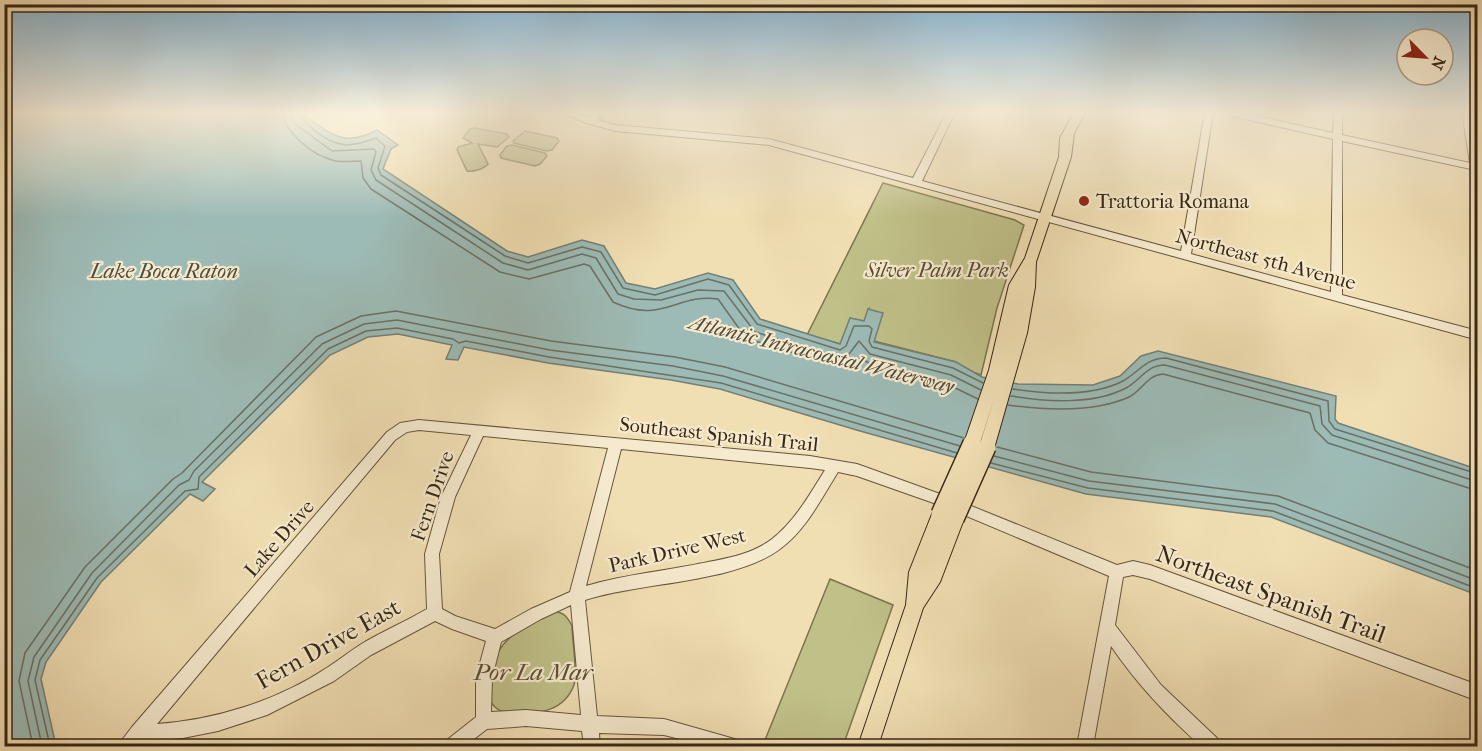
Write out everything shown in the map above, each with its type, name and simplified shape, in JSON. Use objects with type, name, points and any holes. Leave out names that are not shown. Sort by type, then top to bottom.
[{"type":"main road","points":[[867,747],[915,605],[934,576],[948,512],[987,447],[1006,390],[1012,328],[1029,287],[1032,258],[1065,157],[1074,147]]},
{"type":"street","name":"Northeast 5th Avenue","points":[[789,147],[1478,336]]},
{"type":"street","points":[[916,182],[933,147]]},
{"type":"street","points":[[1185,256],[1203,147]]},
{"type":"street","points":[[1336,297],[1337,147]]},
{"type":"street","points":[[1387,147],[1476,167]]},
{"type":"street","points":[[1472,147],[1478,182]]},
{"type":"street","name":"Lake Drive","points":[[128,747],[392,436],[404,427],[419,425],[478,431]]},
{"type":"street","name":"Southeast Spanish Trail","points":[[478,431],[836,465],[857,470],[948,512]]},
{"type":"street","name":"Fern Drive","points":[[435,613],[432,554],[448,497],[478,431]]},
{"type":"street","points":[[592,747],[577,595],[616,443]]},
{"type":"street","name":"Park Drive West","points":[[496,637],[534,615],[577,595],[748,559],[775,546],[795,524],[836,465]]},
{"type":"street","name":"Northeast Spanish Trail","points":[[948,512],[1117,572],[1133,568],[1150,572],[1478,693]]},
{"type":"street","points":[[1085,747],[1117,572]]},
{"type":"street","points":[[435,613],[452,622],[496,637],[487,656],[484,721]]},
{"type":"street","name":"Fern Drive East","points":[[138,733],[183,730],[218,723],[267,707],[329,676],[366,650],[435,613]]},
{"type":"street","points":[[1107,627],[1139,673],[1164,701],[1213,747]]},
{"type":"street","points":[[453,747],[484,721],[526,718],[589,724],[664,727],[731,747]]},
{"type":"green space","points":[[458,147],[480,147],[488,164],[478,170],[467,171],[457,150]]},
{"type":"green space","points":[[506,147],[520,147],[545,153],[547,156],[535,166],[501,158],[500,155]]},
{"type":"green space","points":[[531,147],[554,147],[547,151]]},
{"type":"green space","name":"Silver Palm Park","points":[[883,183],[1015,220],[1024,225],[997,308],[981,375],[967,370],[956,362],[874,341],[869,309],[864,321],[850,318],[841,344],[807,335]]},
{"type":"green space","points":[[830,579],[893,605],[843,746],[779,746],[765,740]]},
{"type":"green space","name":"Por La Mar","points":[[555,612],[565,616],[572,626],[575,672],[574,685],[570,694],[558,706],[534,713],[514,713],[497,709],[490,700],[490,685],[491,670],[501,647],[519,631]]},
{"type":"water","points":[[4,147],[394,147],[391,149],[383,169],[507,251],[528,257],[582,240],[604,246],[626,283],[655,289],[708,273],[733,280],[760,319],[840,344],[850,318],[864,321],[868,309],[883,313],[874,342],[956,362],[982,377],[1018,384],[1093,385],[1120,376],[1141,356],[1158,351],[1336,396],[1335,419],[1338,423],[1477,469],[1477,595],[1271,517],[1086,494],[720,389],[548,363],[464,347],[458,360],[446,359],[452,345],[398,334],[368,337],[330,355],[202,482],[215,489],[203,501],[190,494],[101,582],[46,662],[41,679],[56,746],[5,746]]},
{"type":"place","name":"Trattoria Romana","points":[[1084,201]]},
{"type":"water label","name":"Lake Boca Raton","points":[[164,271]]},
{"type":"water label","name":"Atlantic Intracoastal Waterway","points":[[822,354]]}]
